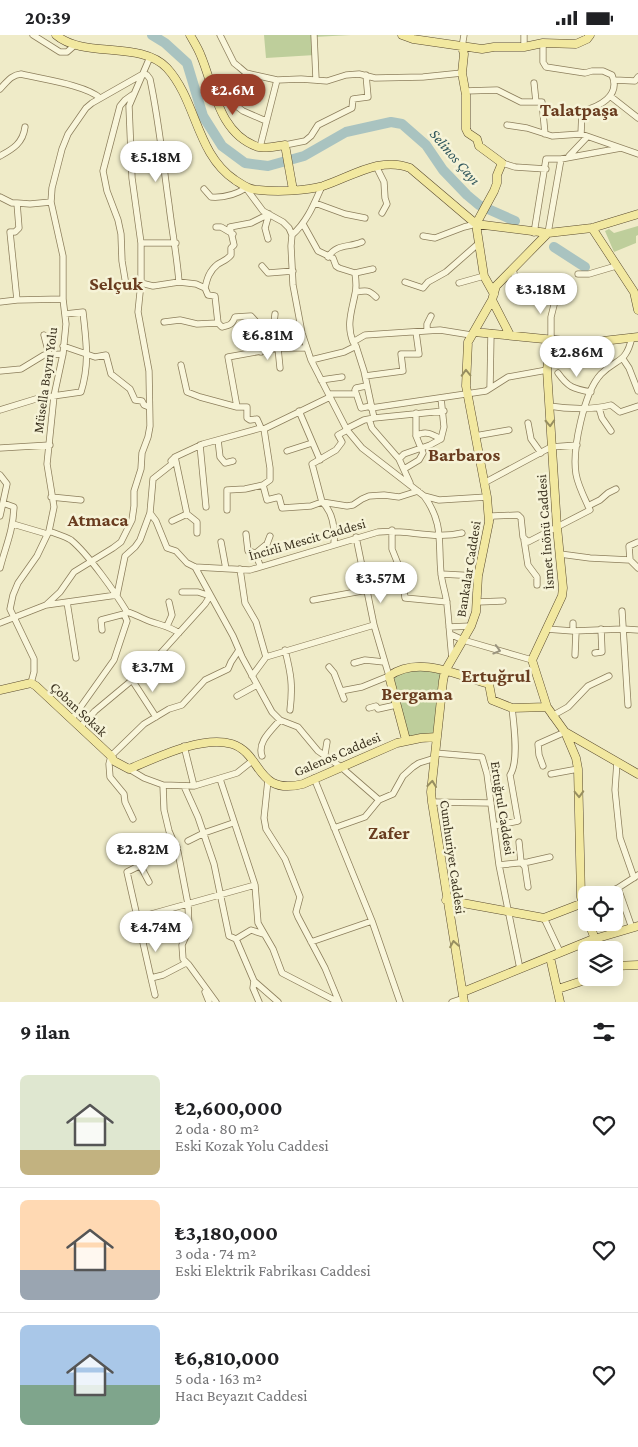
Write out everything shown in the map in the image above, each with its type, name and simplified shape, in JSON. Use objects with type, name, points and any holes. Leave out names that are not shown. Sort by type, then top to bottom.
[{"type":"main road","points":[[56,35],[75,45],[150,57],[160,62],[174,78],[188,103],[216,164],[226,174],[246,188],[258,191],[292,186],[322,186],[376,166],[391,163],[410,168],[478,222],[534,233],[548,233],[592,229],[638,215]]},
{"type":"main road","points":[[190,35],[200,55],[218,106],[226,120],[242,137],[260,147],[285,148],[292,186]]},
{"type":"main road","points":[[407,36],[482,49],[524,47],[543,43],[576,43],[587,39],[590,35]]},
{"type":"main road","points":[[462,47],[464,54],[462,73],[465,91],[466,129],[468,133],[477,139],[479,146],[502,163],[493,193],[478,222],[484,276],[510,335]]},
{"type":"main road","points":[[592,229],[634,291],[638,310]]},
{"type":"main road","name":"Bankalar Caddesi","points":[[452,658],[471,626],[476,612],[478,576],[489,522],[487,497],[468,395],[466,366],[468,342],[493,297],[496,286],[548,233]]},
{"type":"main road","points":[[472,333],[492,333],[585,343],[635,337]]},
{"type":"main road","name":"İsmet İnönü Caddesi","points":[[532,660],[562,596],[547,370],[551,339]]},
{"type":"main road","name":"Cumhuriyet Caddesi","points":[[452,658],[445,671],[431,792],[446,900],[463,998]]},
{"type":"main road","points":[[532,660],[547,707],[565,733],[576,758],[578,769],[581,886]]},
{"type":"main road","points":[[406,741],[389,676],[403,668],[429,667],[489,684],[492,700],[512,709],[547,707]]},
{"type":"main road","name":"Çoban Sokak","points":[[0,690],[30,683],[36,686],[111,756],[114,761],[129,769]]},
{"type":"main road","points":[[565,733],[638,774]]},
{"type":"main road","name":"Galenos Caddesi","points":[[268,780],[281,787],[303,784],[406,741],[437,741]]},
{"type":"main road","points":[[129,769],[184,746],[221,742],[239,747],[268,780]]},
{"type":"main road","points":[[446,900],[544,918],[578,905]]},
{"type":"main road","points":[[463,998],[520,969],[560,952],[635,927]]},
{"type":"main road","points":[[592,931],[595,939]]},
{"type":"main road","points":[[550,957],[560,1002]]},
{"type":"main road","points":[[623,966],[638,965]]},
{"type":"main road","points":[[558,989],[578,982]]},
{"type":"street","points":[[33,35],[60,52],[71,51],[75,45]]},
{"type":"street","points":[[220,35],[234,63],[246,73],[278,80],[316,79],[327,81],[346,75],[366,75],[375,78],[423,77],[462,73]]},
{"type":"street","points":[[314,35],[316,79]]},
{"type":"street","points":[[462,47],[464,35]]},
{"type":"street","points":[[524,35],[524,47]]},
{"type":"street","points":[[543,43],[543,63],[546,67],[585,73],[603,71],[612,75],[615,80],[614,90],[604,103],[582,111],[584,136],[576,150],[564,158],[548,233]]},
{"type":"street","points":[[46,605],[60,592],[74,572],[121,542],[132,520],[134,491],[141,469],[150,426],[149,371],[138,312],[142,243],[132,178],[129,106],[132,95],[150,57]]},
{"type":"street","points":[[0,89],[11,77],[20,74],[68,84],[96,94],[100,98]]},
{"type":"street","points":[[143,74],[147,75],[150,79],[158,116],[169,206],[176,243],[179,282]]},
{"type":"street","name":"Müsella Bayırı Yolu","points":[[30,683],[34,672],[34,659],[10,609],[12,595],[24,573],[37,556],[48,533],[54,507],[47,464],[54,396],[63,354],[66,324],[63,299],[63,256],[51,202],[56,169],[68,134],[86,108],[143,74]]},
{"type":"street","points":[[285,148],[305,141],[311,136],[318,125],[352,108],[353,99],[368,97],[366,75]]},
{"type":"street","points":[[615,80],[635,81],[638,77]]},
{"type":"street","points":[[260,147],[278,80]]},
{"type":"street","points":[[534,83],[536,102]]},
{"type":"street","points":[[213,88],[243,111],[266,121]]},
{"type":"street","points":[[465,91],[497,91],[521,102],[542,102],[546,133]]},
{"type":"street","points":[[132,95],[120,106],[103,171],[107,191],[118,219],[126,285],[141,283],[153,286],[179,282],[196,284],[205,288]]},
{"type":"street","points":[[610,96],[638,118]]},
{"type":"street","points":[[507,125],[527,128],[552,136],[584,136],[638,154]]},
{"type":"street","points":[[0,156],[16,146],[24,136],[25,127]]},
{"type":"street","points":[[534,233],[546,169],[546,159],[564,158],[621,148]]},
{"type":"street","points":[[502,163],[515,167],[546,169]]},
{"type":"street","points":[[376,166],[384,182],[385,199],[388,204],[382,213]]},
{"type":"street","points":[[292,235],[303,224],[322,186]]},
{"type":"street","points":[[204,189],[211,197],[217,197],[237,194],[246,188],[263,211],[289,228],[292,235],[294,285],[302,333],[311,360],[329,396],[346,429],[362,448],[411,485],[431,505],[440,536],[441,574],[447,602],[452,658]]},
{"type":"street","points":[[0,197],[12,203],[51,202]]},
{"type":"street","points":[[16,203],[19,228],[16,232],[10,232],[17,300]]},
{"type":"street","points":[[315,203],[345,214],[365,218]]},
{"type":"street","points":[[261,351],[258,337],[259,325],[251,316],[235,317],[233,323],[222,327],[218,323],[215,296],[208,295],[205,288],[207,277],[231,255],[231,248],[234,245],[230,227],[251,223],[269,214]]},
{"type":"street","points":[[268,239],[266,227],[269,214]]},
{"type":"street","points":[[424,236],[435,238],[478,222]]},
{"type":"street","points":[[303,224],[315,248],[333,259],[339,268],[355,273],[373,269]]},
{"type":"street","points":[[216,227],[221,227],[233,235]]},
{"type":"street","points":[[328,257],[339,246],[352,246],[362,242]]},
{"type":"street","points":[[142,243],[176,243]]},
{"type":"street","points":[[405,282],[423,288],[428,282],[446,272],[479,243]]},
{"type":"street","points":[[578,274],[595,273],[616,265]]},
{"type":"street","points":[[262,266],[268,273],[293,271]]},
{"type":"street","points":[[513,269],[517,286],[520,288],[539,287],[554,289],[556,297],[551,317],[551,339]]},
{"type":"street","points":[[355,273],[356,293],[349,334],[365,377],[371,407],[369,419]]},
{"type":"street","points":[[459,283],[484,276]]},
{"type":"street","points":[[356,293],[367,290],[371,291],[376,297]]},
{"type":"street","points":[[0,302],[63,299]]},
{"type":"street","points":[[0,410],[39,398],[81,392],[88,354],[83,312],[65,314]]},
{"type":"street","points":[[276,314],[274,323],[275,334],[302,333]]},
{"type":"street","points":[[427,331],[427,325],[431,316]]},
{"type":"street","points":[[164,322],[180,320],[197,324],[218,323]]},
{"type":"street","points":[[311,360],[344,352],[365,335],[440,330],[472,333]]},
{"type":"street","points":[[365,377],[403,371],[401,354],[419,354],[416,332]]},
{"type":"street","points":[[490,388],[492,333]]},
{"type":"street","points":[[44,335],[49,354]]},
{"type":"street","points":[[524,540],[528,542],[590,510],[576,473],[577,445],[584,407],[602,374],[623,359],[635,337]]},
{"type":"street","points":[[63,346],[95,357],[106,355],[111,374],[130,389],[135,400],[142,401],[144,405],[149,407]]},
{"type":"street","points":[[237,407],[228,357],[278,349],[306,348]]},
{"type":"street","points":[[278,349],[280,368]]},
{"type":"street","points":[[0,371],[21,369],[44,355],[63,354]]},
{"type":"street","points":[[623,359],[629,368],[638,391]]},
{"type":"street","points":[[181,365],[188,392],[237,407],[247,407],[247,417],[250,420],[257,419],[262,429],[270,468],[270,480],[263,485],[227,490],[227,510]]},
{"type":"street","points":[[361,408],[468,395],[486,391],[508,377],[547,370]]},
{"type":"street","points":[[558,373],[566,384],[591,392]]},
{"type":"street","points":[[321,379],[342,377]]},
{"type":"street","points":[[366,386],[356,388],[361,408],[372,427],[399,459],[411,485]]},
{"type":"street","points":[[117,595],[125,556],[140,540],[150,513],[153,479],[172,464],[171,461],[175,457],[200,445],[262,429],[329,396],[356,394]]},
{"type":"street","points":[[399,459],[404,454],[441,439],[444,427],[442,398]]},
{"type":"street","points":[[549,406],[561,408],[598,408],[611,405],[620,412],[638,406]]},
{"type":"street","points":[[598,408],[611,431]]},
{"type":"street","points":[[299,411],[320,460]]},
{"type":"street","points":[[334,544],[335,536],[331,517],[328,507],[322,502],[312,464],[340,445],[342,442],[338,435],[346,429],[369,419],[444,411]]},
{"type":"street","points":[[404,469],[419,460],[423,453],[416,435],[416,413]]},
{"type":"street","points":[[528,423],[531,439],[541,453]]},
{"type":"street","points":[[475,436],[510,430]]},
{"type":"street","points":[[416,435],[424,432],[431,433],[441,439]]},
{"type":"street","points":[[218,440],[222,460],[225,463],[233,461]]},
{"type":"street","points":[[287,451],[312,443]]},
{"type":"street","points":[[0,448],[50,445]]},
{"type":"street","points":[[200,445],[206,507]]},
{"type":"street","points":[[484,483],[551,447],[577,445]]},
{"type":"street","points":[[175,457],[187,514],[197,522],[197,533]]},
{"type":"street","points":[[0,475],[7,484],[0,516]]},
{"type":"street","points":[[263,485],[267,500],[279,497],[282,508],[312,506],[322,502],[347,506],[354,505],[369,496],[399,497],[418,491]]},
{"type":"street","points":[[588,506],[600,501],[608,493],[616,489]]},
{"type":"street","points":[[424,496],[439,500],[487,497]]},
{"type":"street","points":[[51,497],[81,500]]},
{"type":"street","points":[[0,568],[11,535],[14,507],[3,503]]},
{"type":"street","points":[[150,513],[156,521],[167,548],[176,551],[187,563],[195,567],[272,712],[280,720],[298,727],[318,751],[325,754],[379,800]]},
{"type":"street","points":[[172,521],[187,514]]},
{"type":"street","points":[[489,522],[496,515],[518,515],[521,518],[526,559],[537,577],[537,585]]},
{"type":"street","points":[[13,524],[62,535],[71,541],[91,562],[117,595],[125,613],[126,621],[114,660],[72,719]]},
{"type":"street","points":[[392,531],[392,549],[402,574],[405,598],[447,602]]},
{"type":"street","name":"İncirli Mescit Caddesi","points":[[195,567],[250,570],[378,532],[392,531],[440,536],[462,533]]},
{"type":"street","points":[[246,534],[248,551],[256,553]]},
{"type":"street","points":[[256,553],[267,544],[270,536]]},
{"type":"street","points":[[341,691],[362,687],[389,676],[374,625],[356,537]]},
{"type":"street","points":[[121,542],[132,549]]},
{"type":"street","points":[[221,542],[226,569]]},
{"type":"street","points":[[638,542],[629,546],[630,560],[638,568]]},
{"type":"street","points":[[256,553],[260,566]]},
{"type":"street","points":[[560,554],[630,560]]},
{"type":"street","points":[[240,569],[245,603],[256,622],[266,657]]},
{"type":"street","points":[[441,574],[478,576]]},
{"type":"street","points":[[313,600],[367,590]]},
{"type":"street","points":[[182,592],[198,592],[210,596]]},
{"type":"street","points":[[0,623],[46,605],[117,595]]},
{"type":"street","points":[[80,727],[149,666],[210,596]]},
{"type":"street","points":[[477,601],[504,601]]},
{"type":"street","points":[[67,602],[76,658]]},
{"type":"street","points":[[167,627],[172,615],[169,602]]},
{"type":"street","points":[[622,611],[628,705]]},
{"type":"street","points":[[102,630],[102,620],[125,613],[179,633]]},
{"type":"street","points":[[573,623],[575,655]]},
{"type":"street","points":[[252,676],[266,657],[374,625]]},
{"type":"street","points":[[449,630],[471,626]]},
{"type":"street","points":[[546,629],[574,631],[597,628],[638,631]]},
{"type":"street","points":[[595,653],[602,652],[597,628]]},
{"type":"street","points":[[449,630],[463,640],[532,660]]},
{"type":"street","points":[[133,819],[125,802],[124,793],[110,777],[109,764],[111,756],[127,738],[144,724],[169,709],[182,705],[206,680],[228,669],[239,650]]},
{"type":"street","points":[[285,650],[293,688],[290,710]]},
{"type":"street","points":[[354,663],[365,660],[384,662]]},
{"type":"street","points":[[329,667],[334,673],[344,699]]},
{"type":"street","points":[[552,716],[568,707],[588,686],[609,676]]},
{"type":"street","points":[[132,680],[156,717]]},
{"type":"street","points":[[237,696],[257,685]]},
{"type":"street","points":[[369,708],[376,706],[378,709],[396,705]]},
{"type":"street","points":[[494,826],[518,821],[510,775],[514,769],[512,709]]},
{"type":"street","points":[[262,757],[260,746],[265,737],[280,720]]},
{"type":"street","points":[[543,766],[538,744],[565,733]]},
{"type":"street","points":[[325,754],[327,742]]},
{"type":"street","points":[[184,746],[194,786]]},
{"type":"street","points":[[334,828],[365,817],[379,800],[393,794],[403,776],[413,767],[435,755]]},
{"type":"street","name":"Ertuğrul Caddesi","points":[[435,755],[482,757],[507,910],[520,969]]},
{"type":"street","points":[[617,763],[616,790],[619,830],[636,877],[621,886]]},
{"type":"street","points":[[129,769],[163,785],[194,786],[237,773],[254,764]]},
{"type":"street","points":[[551,774],[578,769]]},
{"type":"street","points":[[314,778],[372,921],[400,1002]]},
{"type":"street","points":[[220,779],[255,885],[258,923],[263,934],[271,944],[282,973],[338,1002]]},
{"type":"street","points":[[268,780],[264,818],[266,829],[285,859],[300,897],[296,912],[325,969],[338,1002]]},
{"type":"street","points":[[163,785],[164,810],[169,831],[177,847],[188,904],[188,929],[182,945],[182,953],[186,963],[216,1002]]},
{"type":"street","points":[[184,786],[204,833],[214,865],[227,933],[236,939],[254,981],[278,1002]]},
{"type":"street","points":[[432,802],[490,803]]},
{"type":"street","points":[[188,841],[233,823]]},
{"type":"street","points":[[520,842],[521,862],[525,867],[528,887]]},
{"type":"street","points":[[155,995],[127,872],[177,847]]},
{"type":"street","points":[[499,865],[528,862],[550,857]]},
{"type":"street","points":[[140,865],[149,882]]},
{"type":"street","points":[[137,918],[255,885]]},
{"type":"street","points":[[623,899],[635,927]]},
{"type":"street","points":[[544,918],[560,952]]},
{"type":"street","points":[[311,943],[372,921]]},
{"type":"street","points":[[236,939],[251,930],[263,934]]},
{"type":"street","points":[[151,978],[163,975],[186,963]]},
{"type":"street","points":[[254,981],[253,988],[259,1002]]},
{"type":"street","points":[[202,983],[209,1002]]},
{"type":"street","points":[[452,1002],[463,998]]},
{"type":"green space","points":[[264,35],[351,35],[314,37],[315,55],[266,58]]},
{"type":"green space","points":[[638,226],[636,243],[614,252],[605,231],[609,229],[614,233]]},
{"type":"green space","points":[[403,668],[445,671],[437,737],[406,740],[389,676]]},
{"type":"waterway","name":"Selinos Çayı","points":[[152,35],[165,43],[187,63],[203,116],[222,146],[245,163],[268,166],[304,156],[346,132],[391,122],[402,124],[426,145],[443,170],[467,195],[479,205],[515,221]]},
{"type":"waterway","name":"Selinos Çayı","points":[[554,247],[585,267]]},
{"type":"district","name":"Talatpaşa","points":[[579,109]]},
{"type":"district","name":"Selçuk","points":[[116,283]]},
{"type":"district","name":"Barbaros","points":[[464,454]]},
{"type":"district","name":"Atmaca","points":[[98,519]]},
{"type":"district","name":"Ertuğrul","points":[[496,675]]},
{"type":"district","name":"Bergama","points":[[417,693]]},
{"type":"district","name":"Zafer","points":[[389,832]]}]
